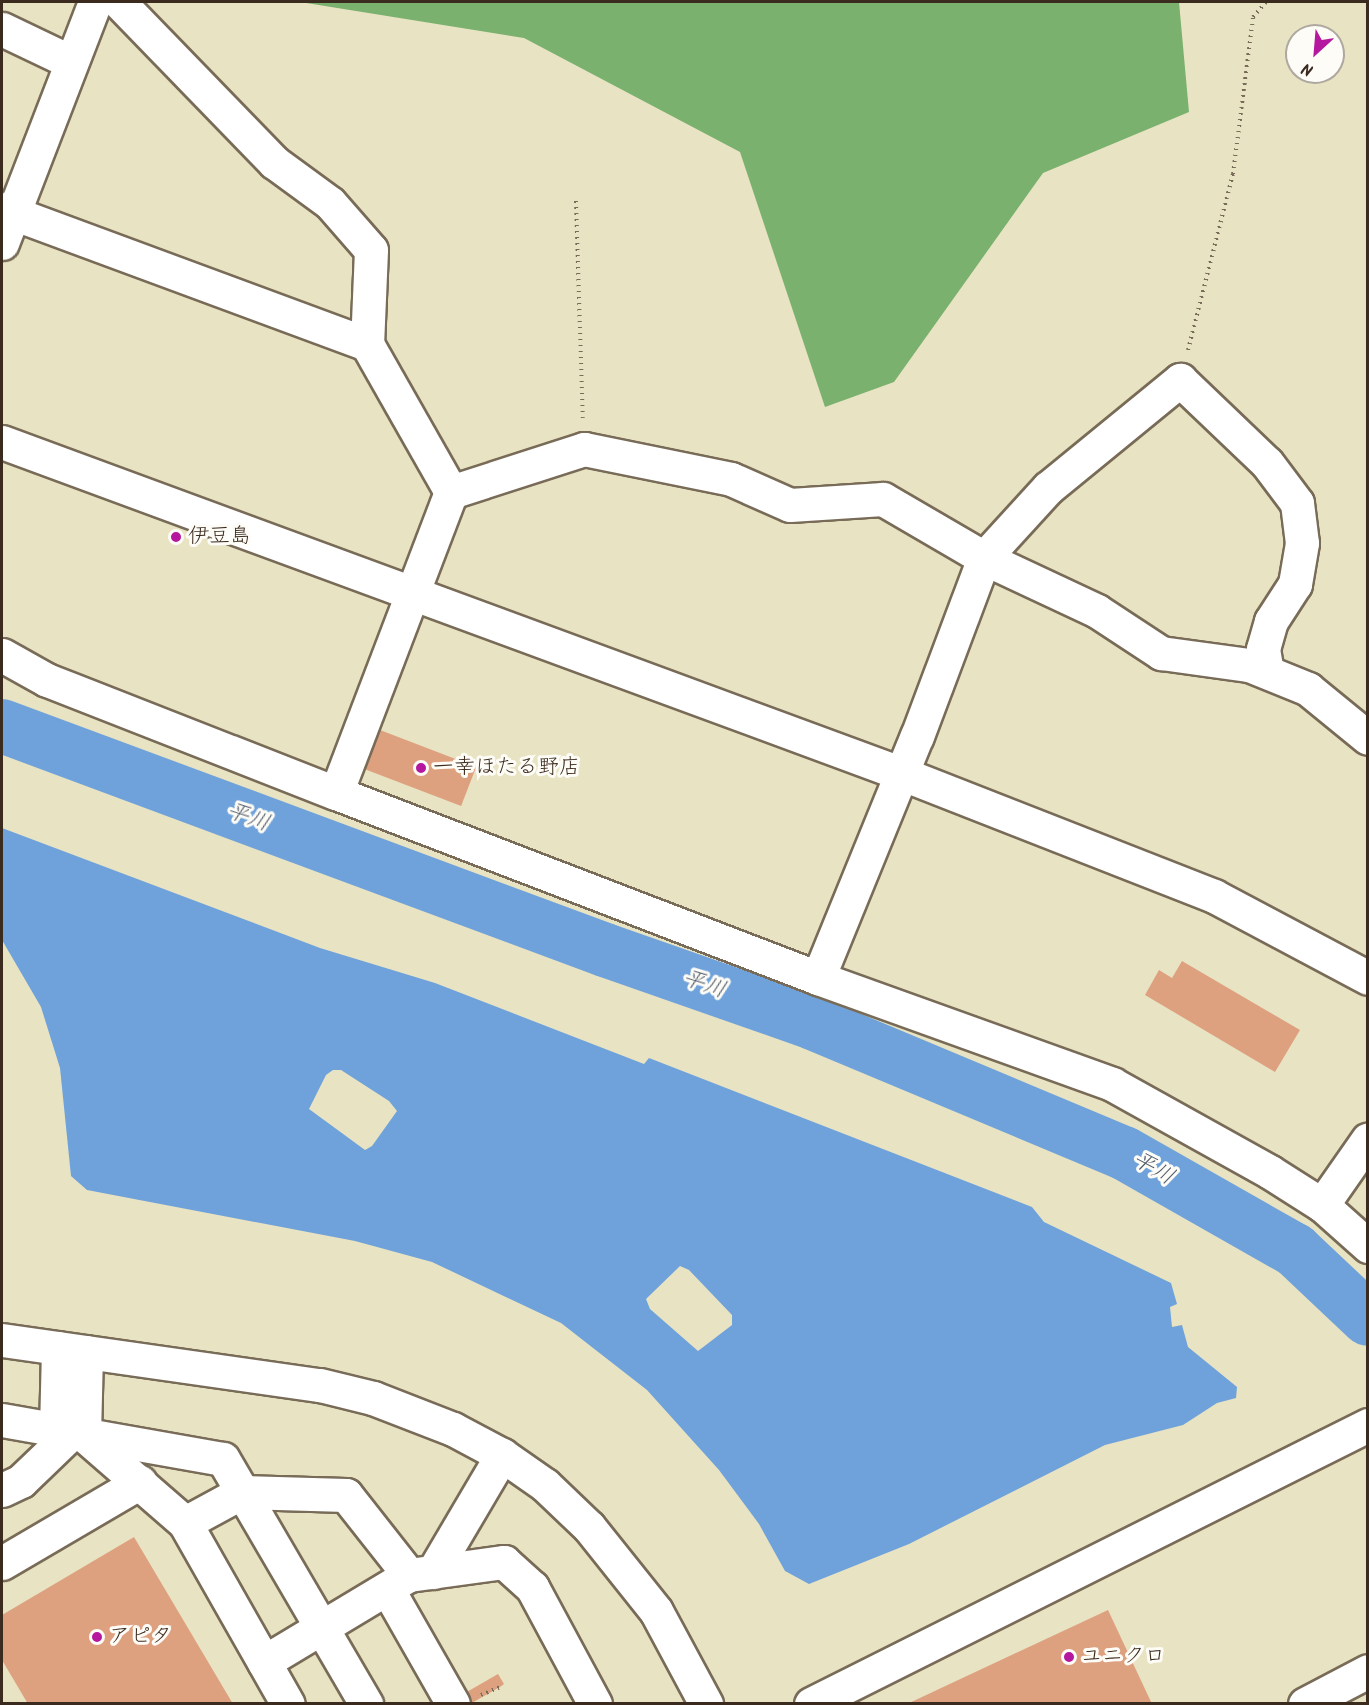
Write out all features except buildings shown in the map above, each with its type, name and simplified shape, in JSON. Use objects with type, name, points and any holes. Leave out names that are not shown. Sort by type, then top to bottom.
[{"type":"street","points":[[2,243],[7,211],[95,2]]},
{"type":"street","points":[[119,2],[274,162],[330,203],[371,250],[367,344],[451,492]]},
{"type":"street","points":[[2,28],[71,62]]},
{"type":"street","points":[[7,211],[367,344]]},
{"type":"street","points":[[818,978],[984,558],[1048,488],[1180,380],[1267,463],[1297,503],[1302,543],[1299,564],[1295,584],[1270,621],[1263,649],[1267,671]]},
{"type":"street","points":[[2,442],[900,773],[1214,896],[1368,978]]},
{"type":"street","points":[[336,793],[451,492],[584,448],[731,479],[790,505],[883,499],[984,558],[1097,611],[1161,654],[1267,671],[1308,689],[1368,738]]},
{"type":"street","points":[[2,655],[47,680],[336,793],[818,978],[1112,1084],[1322,1205],[1368,1246]]},
{"type":"street","points":[[1322,1205],[1368,1139]]},
{"type":"street","points":[[2,1340],[320,1385],[373,1398],[453,1429],[502,1455],[544,1485],[589,1527],[656,1611],[706,1704]]},
{"type":"street","points":[[2,1490],[21,1481],[70,1433],[72,1350]]},
{"type":"street","points":[[2,1420],[223,1459],[366,1704]]},
{"type":"street","points":[[811,1704],[1368,1425]]},
{"type":"street","points":[[70,1433],[140,1482],[185,1523],[288,1704]]},
{"type":"street","points":[[410,1579],[502,1455]]},
{"type":"street","points":[[2,1563],[140,1482]]},
{"type":"street","points":[[185,1523],[242,1492],[346,1496],[410,1579],[453,1704]]},
{"type":"street","points":[[264,1662],[410,1579],[504,1562],[532,1587],[595,1704]]},
{"type":"street","points":[[1305,1704],[1368,1671]]},
{"type":"path","points":[[1180,380],[1233,174],[1253,17],[1266,2]]},
{"type":"path","points":[[576,201],[584,448]]},
{"type":"green space","points":[[300,2],[1179,2],[1189,112],[1043,173],[894,382],[825,407],[740,152],[524,38]]},
{"type":"water","points":[[2,828],[320,948],[435,983],[644,1064],[649,1058],[1032,1207],[1044,1222],[1171,1283],[1177,1304],[1170,1307],[1172,1327],[1182,1325],[1188,1347],[1237,1387],[1236,1398],[1217,1403],[1183,1425],[1105,1445],[909,1544],[809,1584],[785,1571],[759,1524],[719,1470],[647,1390],[561,1323],[432,1262],[355,1241],[87,1190],[71,1176],[60,1068],[41,1007],[2,940]],"holes":[[[333,1070],[341,1070],[389,1101],[397,1111],[372,1146],[365,1150],[309,1109],[326,1075]],[[680,1266],[689,1270],[732,1315],[732,1325],[698,1351],[650,1309],[646,1299]]]},
{"type":"waterway","name":"平川","points":[[2,726],[605,950],[813,1023],[1124,1153],[1295,1250],[1368,1319]]},
{"type":"place","name":"伊豆島","points":[[176,537]]},
{"type":"place","name":"一幸ほたる野店","points":[[421,768]]},
{"type":"place","name":"アピタ","points":[[97,1637]]},
{"type":"place","name":"ユニクロ","points":[[1069,1657]]}]
